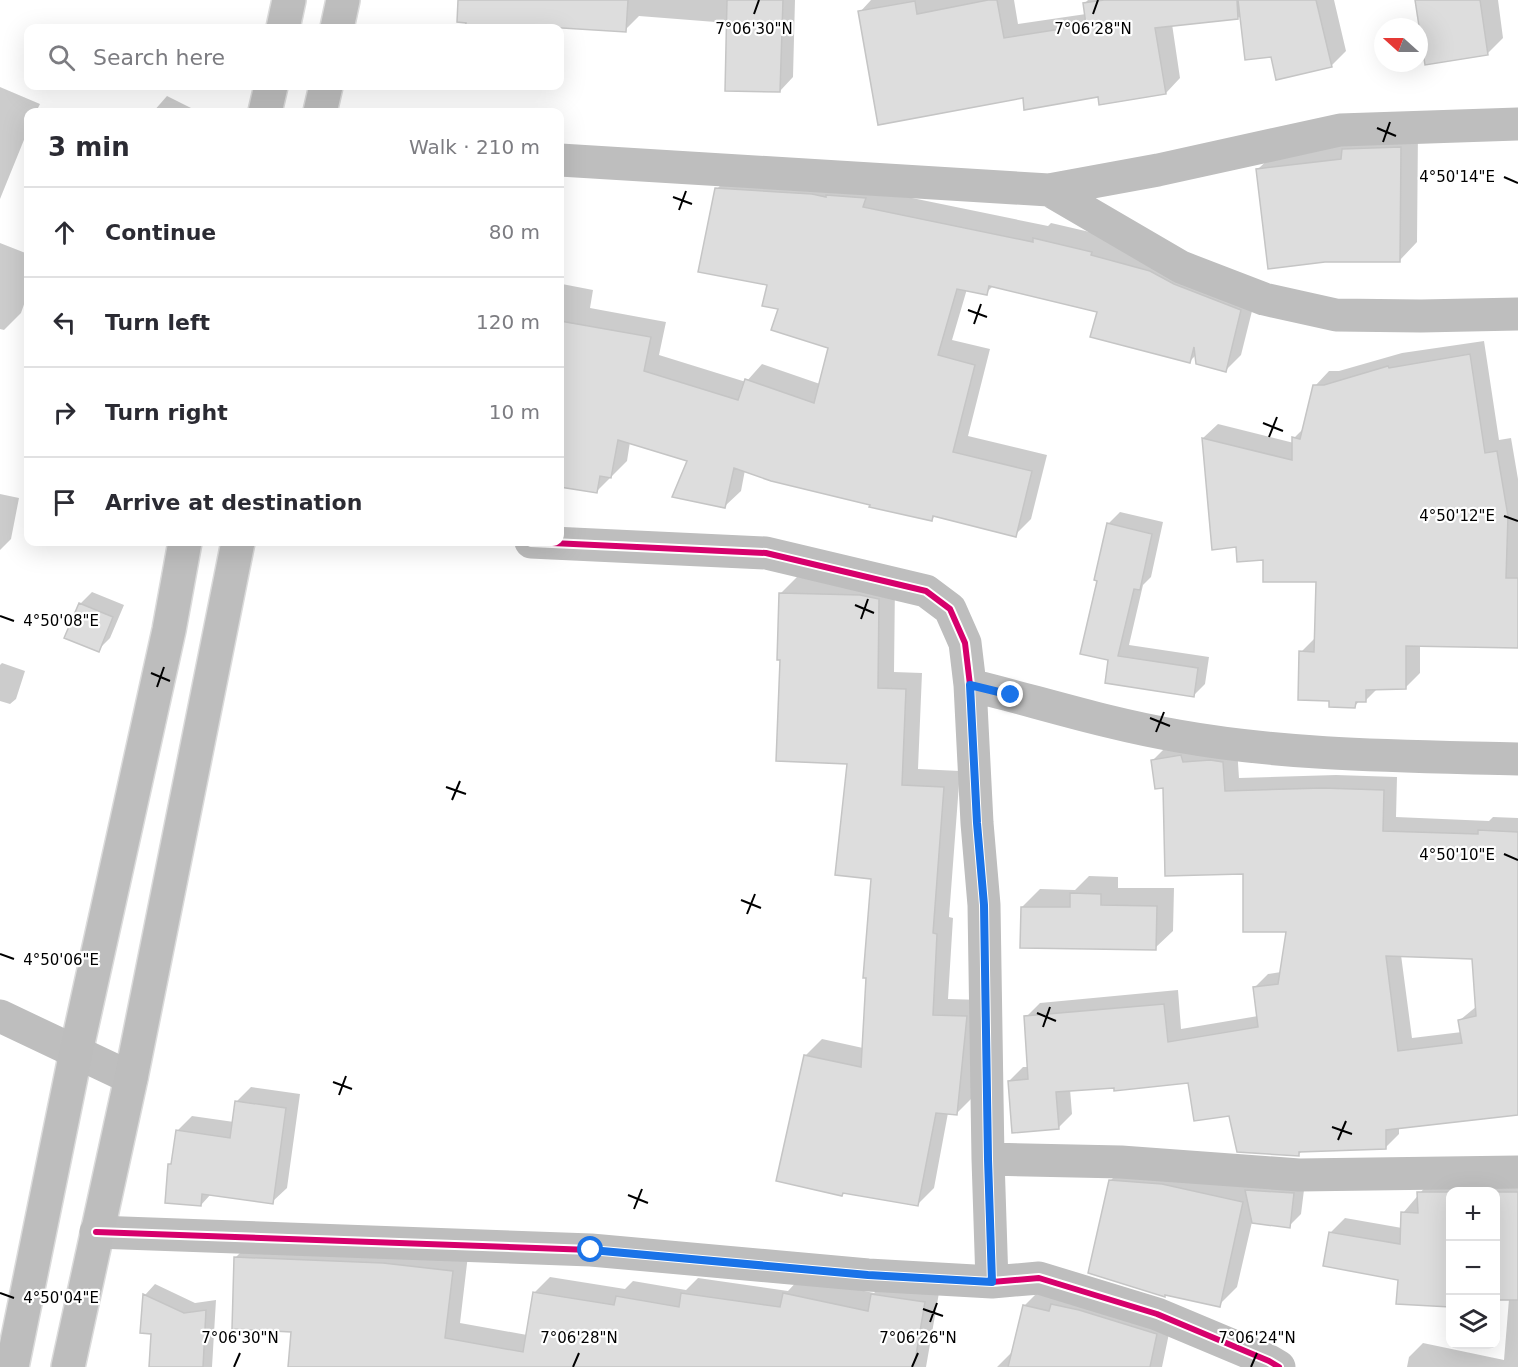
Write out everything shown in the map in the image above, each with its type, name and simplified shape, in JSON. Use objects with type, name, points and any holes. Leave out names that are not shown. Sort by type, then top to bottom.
[{"type":"main road","points":[[284,24],[289,0]]},
{"type":"main road","points":[[338,24],[343,0]]},
{"type":"main road","points":[[266,108],[270,90]]},
{"type":"main road","points":[[321,108],[325,90]]},
{"type":"main road","points":[[12,1367],[76,1052],[169,630],[184,546]]},
{"type":"main road","points":[[68,1367],[131,1078],[237,546]]},
{"type":"street","points":[[564,160],[1049,190],[1158,170],[1340,130],[1518,124]]},
{"type":"street","points":[[1049,190],[1181,267],[1264,299],[1336,315],[1518,314]]},
{"type":"street","points":[[564,544],[766,553],[926,591],[950,609],[965,643],[970,685],[984,905],[992,1282]]},
{"type":"street","points":[[970,685],[1079,715],[1188,738],[1346,754],[1518,759]]},
{"type":"street","points":[[0,1016],[131,1078]]},
{"type":"street","points":[[988,1159],[1121,1162],[1299,1175],[1518,1172]]},
{"type":"street","points":[[96,1232],[591,1250],[868,1275],[992,1282],[1039,1278],[1157,1314],[1279,1367]]},
{"type":"building","points":[[458,0],[628,0],[626,32],[564,28],[564,24],[466,24],[457,22]]},
{"type":"building","points":[[727,0],[783,0],[780,92],[725,91]]},
{"type":"building","points":[[997,0],[1004,38],[1086,25],[1083,3],[1104,0],[1237,0],[1238,19],[1155,28],[1166,94],[1099,105],[1098,97],[1024,110],[1023,98],[878,125],[858,11],[915,1],[917,14]]},
{"type":"building","points":[[1238,0],[1316,0],[1332,67],[1276,80],[1271,57],[1245,60]]},
{"type":"building","points":[[1415,0],[1480,0],[1488,55],[1428,65],[1428,18],[1418,18]]},
{"type":"building","points":[[1401,147],[1400,262],[1325,262],[1268,269],[1256,169],[1341,159],[1342,149]]},
{"type":"building","points":[[715,188],[812,194],[826,197],[826,195],[866,198],[863,207],[1033,242],[1033,238],[1092,252],[1091,255],[1150,271],[1174,284],[1241,310],[1226,372],[1196,364],[1194,347],[1190,363],[1090,337],[1097,312],[989,286],[987,295],[957,289],[938,355],[975,365],[953,452],[1032,471],[1016,537],[933,516],[932,521],[869,507],[870,505],[771,481],[734,468],[725,508],[672,497],[687,461],[618,440],[611,478],[600,476],[597,493],[564,488],[564,322],[651,337],[644,371],[738,400],[745,379],[814,403],[828,348],[771,330],[778,309],[762,306],[767,285],[698,272]]},
{"type":"building","points":[[1470,354],[1485,453],[1497,451],[1508,516],[1506,578],[1518,578],[1518,648],[1406,646],[1406,689],[1366,690],[1366,702],[1356,702],[1355,708],[1329,707],[1329,701],[1298,700],[1299,651],[1314,652],[1316,582],[1263,582],[1263,560],[1237,562],[1236,547],[1212,550],[1202,438],[1292,460],[1292,437],[1300,439],[1313,385],[1324,385],[1388,366],[1389,368]]},
{"type":"building","points":[[1107,523],[1152,534],[1140,590],[1134,589],[1118,656],[1198,668],[1194,697],[1105,683],[1108,660],[1080,654],[1097,581],[1094,580]]},
{"type":"building","points":[[779,593],[860,595],[879,599],[878,688],[906,689],[902,785],[944,787],[933,933],[937,934],[933,1015],[967,1016],[957,1115],[936,1113],[918,1206],[843,1193],[842,1196],[776,1181],[804,1055],[861,1067],[866,978],[863,978],[871,879],[835,875],[847,764],[776,761],[780,660],[777,660]]},
{"type":"building","points":[[79,603],[113,617],[99,652],[64,638]]},
{"type":"building","points":[[1181,755],[1183,762],[1210,760],[1223,762],[1225,791],[1322,788],[1384,790],[1383,831],[1478,834],[1478,830],[1518,832],[1518,1115],[1386,1130],[1386,1149],[1299,1152],[1299,1156],[1237,1152],[1229,1116],[1194,1121],[1188,1083],[1114,1091],[1114,1088],[1056,1092],[1059,1129],[1012,1133],[1008,1081],[1028,1079],[1024,1016],[1164,1004],[1168,1042],[1258,1027],[1253,987],[1278,984],[1286,932],[1243,932],[1243,874],[1165,876],[1163,788],[1155,789],[1151,760]],"holes":[[[1386,956],[1472,959],[1476,1016],[1458,1020],[1462,1043],[1398,1051]]]},
{"type":"building","points":[[1070,893],[1101,894],[1101,905],[1157,906],[1156,950],[1020,948],[1021,907],[1070,907]]},
{"type":"building","points":[[235,1101],[286,1108],[273,1204],[202,1194],[201,1206],[165,1203],[168,1164],[171,1164],[176,1130],[230,1138]]},
{"type":"building","points":[[1109,1180],[1162,1184],[1243,1202],[1220,1307],[1165,1295],[1165,1297],[1088,1273]]},
{"type":"building","points":[[1245,1190],[1294,1193],[1290,1228],[1252,1223]]},
{"type":"building","points":[[1417,1192],[1446,1192],[1446,1307],[1396,1304],[1398,1280],[1323,1266],[1329,1232],[1400,1244],[1401,1212],[1418,1213]]},
{"type":"building","points":[[1500,1192],[1518,1192],[1518,1300],[1500,1300]]},
{"type":"building","points":[[234,1257],[383,1263],[453,1271],[445,1338],[523,1352],[533,1292],[614,1305],[616,1296],[679,1307],[681,1293],[780,1307],[783,1293],[868,1311],[871,1294],[925,1302],[914,1367],[288,1367],[291,1332],[232,1329]]},
{"type":"building","points":[[143,1294],[184,1313],[206,1310],[203,1367],[149,1367],[151,1334],[140,1333]]},
{"type":"building","points":[[1051,1304],[1079,1310],[1157,1334],[1150,1367],[1008,1367],[1023,1305],[1049,1311]]},
{"type":"cycle path","points":[[564,544],[766,553],[926,591],[950,609],[965,643],[970,685],[984,905],[992,1282]]},
{"type":"cycle path","points":[[96,1232],[591,1250],[868,1275],[992,1282],[1039,1278],[1157,1314],[1279,1367]]},
{"type":"route","points":[[591,1250],[868,1275],[992,1282],[984,905],[970,685],[1011,695]]}]
